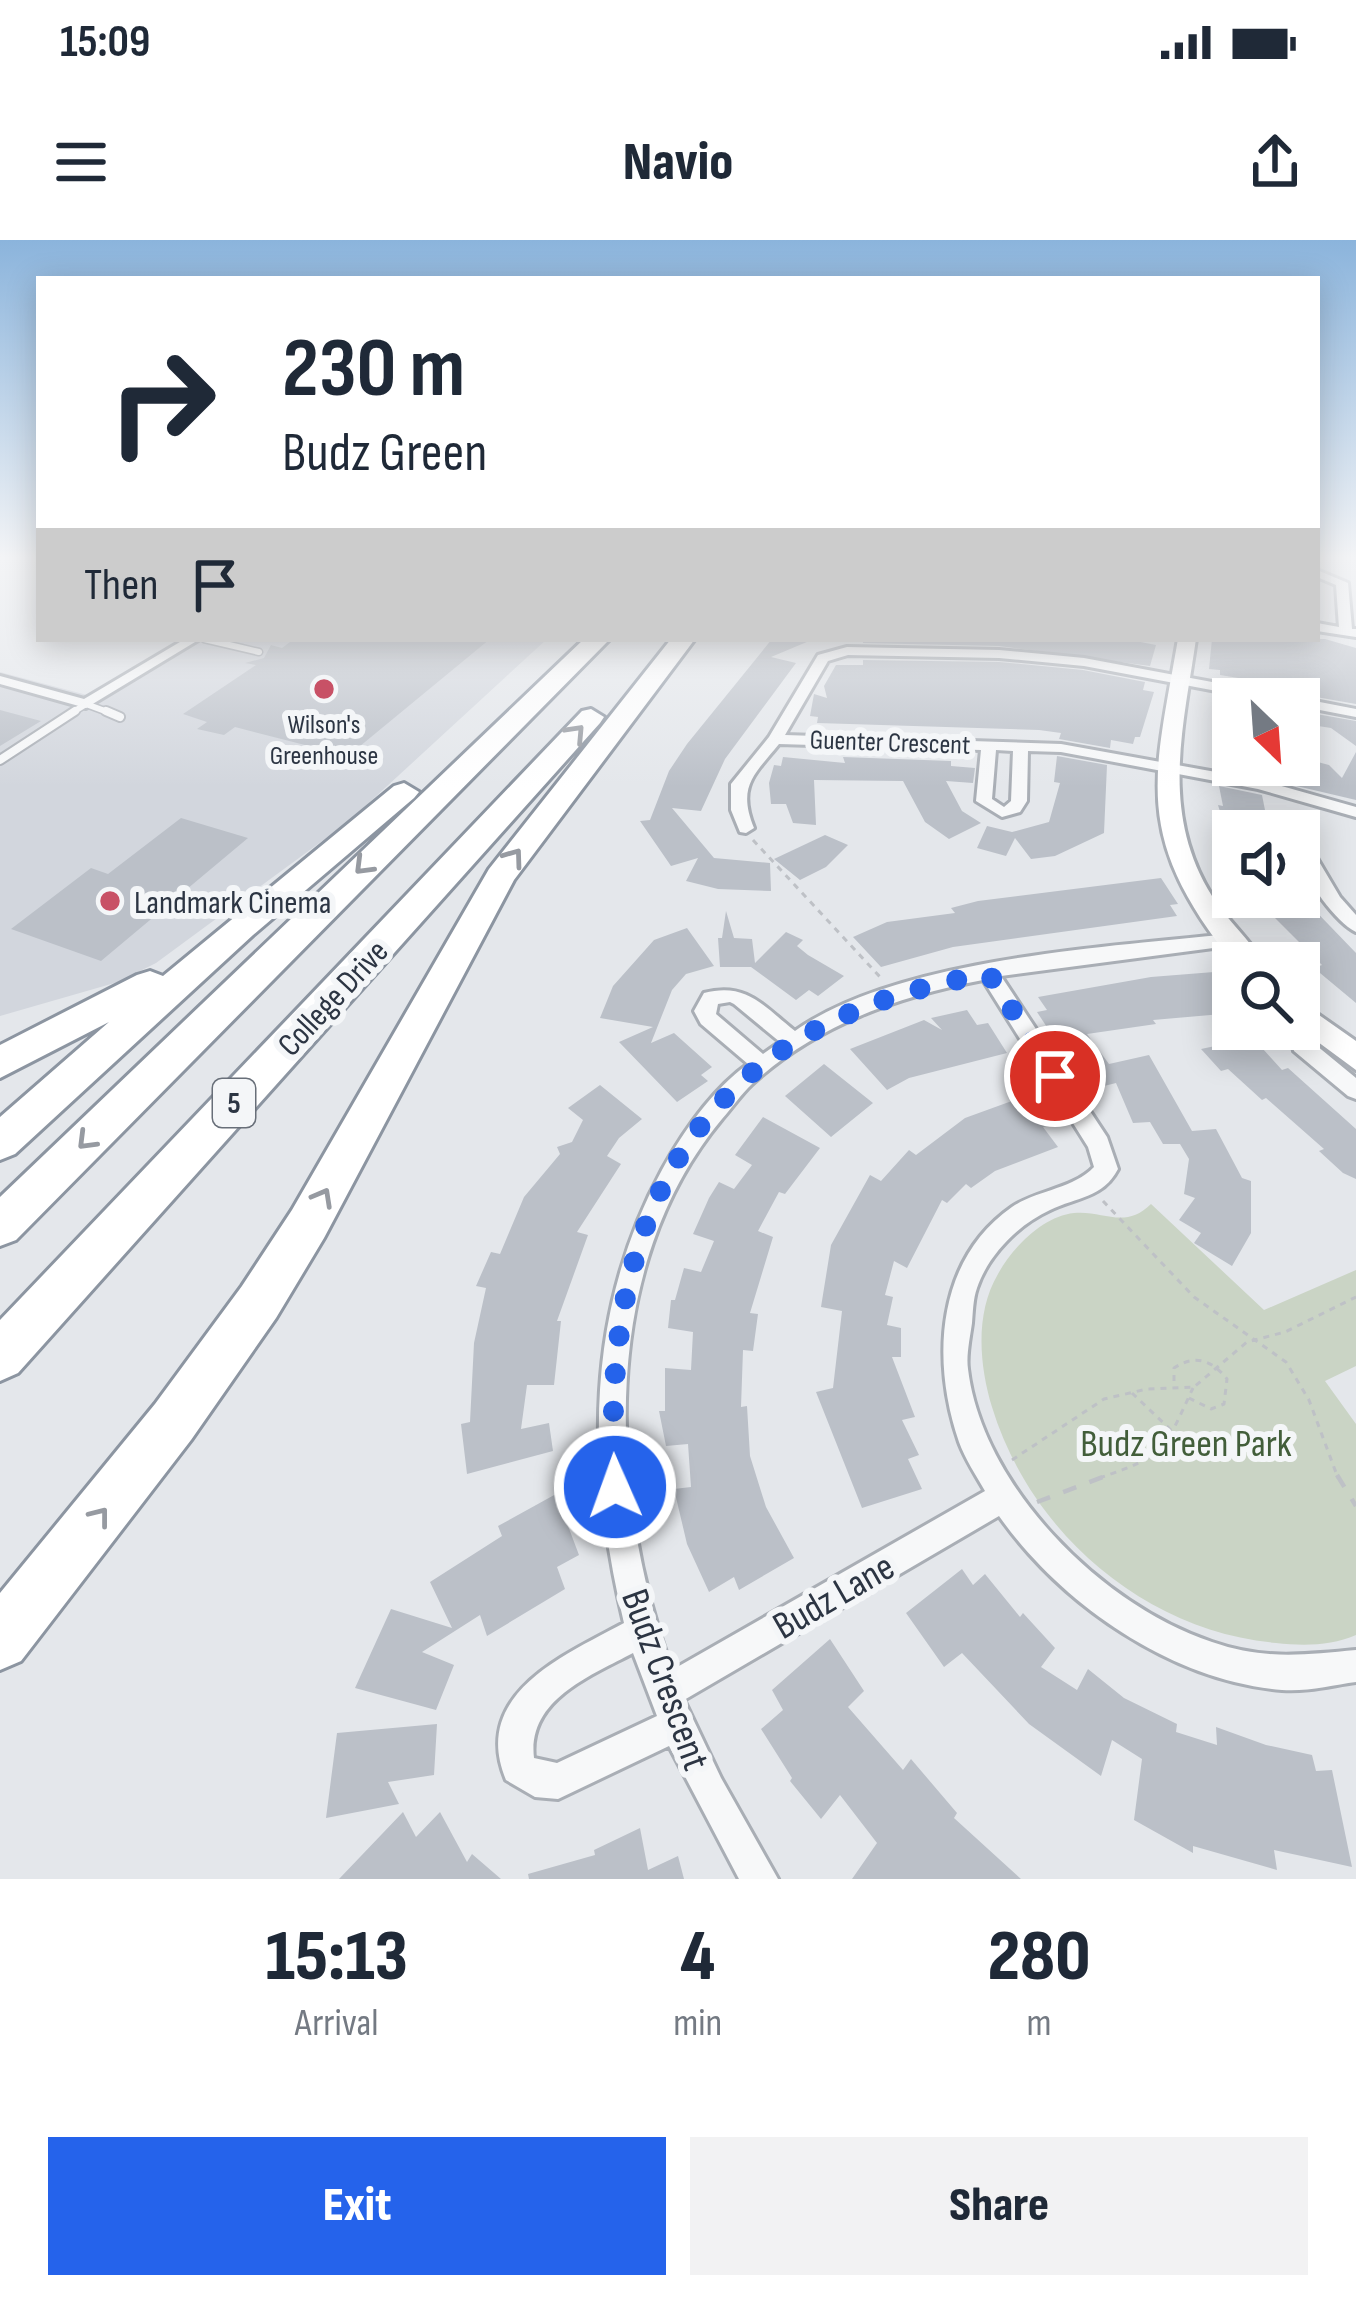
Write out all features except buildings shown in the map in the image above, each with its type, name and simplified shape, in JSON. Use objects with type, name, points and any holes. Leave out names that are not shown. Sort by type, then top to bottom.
[{"type":"highway","points":[[0,1142],[241,927],[590,642]]},
{"type":"highway","name":"College Drive","points":[[0,1226],[591,642]]},
{"type":"highway","name":"College Drive","points":[[0,1356],[661,642]]},
{"type":"highway","points":[[0,1640],[173,1422],[272,1282],[500,876],[680,642]]},
{"type":"highway","points":[[0,1064],[121,1002],[241,927]]},
{"type":"highway","points":[[0,1655],[53,1576]]},
{"type":"street","points":[[0,680],[86,704],[189,642]]},
{"type":"street","points":[[1186,642],[1168,767],[1168,817],[1184,866],[1229,940]]},
{"type":"street","name":"Guenter Crescent","points":[[1212,685],[999,654],[847,651],[823,658],[775,739],[1021,746],[1260,785],[1287,810]]},
{"type":"street","points":[[1320,707],[1356,713]]},
{"type":"street","points":[[746,828],[739,810],[739,784],[775,739]]},
{"type":"street","points":[[988,744],[984,801],[1002,812],[1014,809],[1019,801],[1021,746]]},
{"type":"street","name":"Guenter Crescent","points":[[1320,819],[1356,812]]},
{"type":"street","points":[[1320,869],[1333,901],[1356,926]]},
{"type":"street","name":"Budz Crescent","points":[[760,1879],[724,1822],[670,1709],[641,1630],[622,1543],[612,1444],[617,1336],[627,1273],[675,1165],[709,1118],[760,1064],[793,1041],[892,994],[989,974],[1229,940]]},
{"type":"street","points":[[989,974],[1100,1144],[1106,1169],[1089,1187],[1048,1199],[1004,1227],[971,1270],[962,1294],[953,1352],[963,1408],[987,1468],[1011,1507],[1097,1596],[1165,1640],[1245,1670],[1317,1674],[1356,1666]]},
{"type":"street","points":[[760,1064],[708,1018],[704,1011],[711,998],[731,994],[741,999],[793,1041]]},
{"type":"street","points":[[1320,1029],[1356,1058]]},
{"type":"street","points":[[1307,1050],[1356,1090]]},
{"type":"street","name":"Budz Lane","points":[[641,1630],[533,1696],[517,1716],[512,1745],[518,1768],[535,1779],[558,1781],[670,1709],[1011,1507]]},
{"type":"lane","points":[[217,642],[259,652]]},
{"type":"lane","points":[[0,760],[86,704],[120,717]]},
{"type":"path","points":[[759,849],[886,984]]},
{"type":"path","points":[[1089,1187],[1183,1287],[1286,1362],[1310,1400],[1339,1480],[1356,1507]]},
{"type":"path","points":[[1011,1507],[1130,1469],[1151,1457],[1186,1415],[1187,1398],[1194,1387],[1237,1348],[1356,1297]]},
{"type":"path","points":[[1175,1383],[1174,1368],[1183,1361],[1193,1358],[1219,1366],[1227,1379],[1224,1404],[1210,1409],[1187,1398]]},
{"type":"path","points":[[987,1468],[1041,1445],[1097,1400],[1175,1383],[1194,1387]]},
{"type":"path","points":[[1130,1390],[1174,1433]]},
{"type":"shaded area","points":[[178,642],[544,642],[348,822],[156,963],[118,982],[0,1016],[0,672],[87,695]]},
{"type":"green space","name":"Budz Green Park","points":[[1151,1204],[1264,1310],[1356,1270],[1356,1366],[1325,1381],[1356,1424],[1356,1635],[1307,1645],[1276,1643],[1227,1635],[1181,1619],[1138,1596],[1099,1567],[1034,1495],[1010,1453],[992,1407],[982,1356],[986,1305],[998,1274],[1020,1244],[1051,1220],[1074,1213],[1132,1216]]},
{"type":"place","name":"Wilson's Greenhouse","points":[[324,689]]},
{"type":"place","name":"Landmark Cinema","points":[[110,901]]},
{"type":"route","points":[[615,1487],[613,1406],[627,1273],[675,1165],[709,1118],[760,1064],[815,1028],[892,994],[989,974],[1055,1076]]}]
